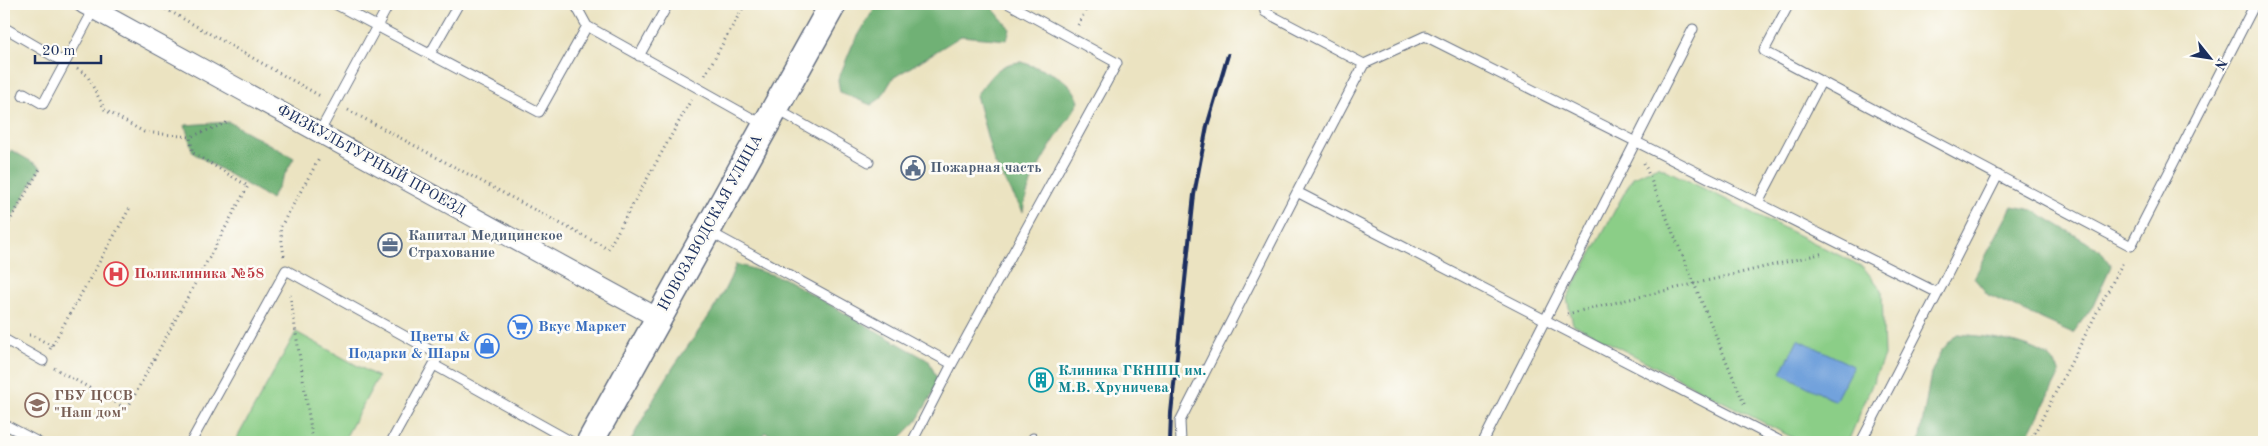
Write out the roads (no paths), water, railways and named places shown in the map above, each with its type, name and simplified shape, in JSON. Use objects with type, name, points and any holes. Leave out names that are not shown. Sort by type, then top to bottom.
[{"type":"street","name":"НОВОЗАВОДСКАЯ УЛИЦА","points":[[590,442],[833,4]]},
{"type":"street","name":"ФИЗКУЛЬТУРНЫЙ ПРОЕЗД","points":[[89,7],[658,318]]},
{"type":"lane","points":[[335,4],[539,112],[587,26]]},
{"type":"lane","points":[[319,133],[389,4]]},
{"type":"lane","points":[[576,4],[587,26],[698,88],[868,162]]},
{"type":"lane","points":[[639,56],[668,4]]},
{"type":"lane","points":[[912,442],[952,364],[1117,63],[1009,4]]},
{"type":"lane","points":[[1264,4],[1265,12],[1364,64]]},
{"type":"lane","points":[[1789,4],[1764,51],[2131,246],[2255,4]]},
{"type":"lane","points":[[430,54],[458,5]]},
{"type":"lane","points":[[23,96],[24,94],[42,104],[65,63],[89,7]]},
{"type":"lane","points":[[4,31],[6,28],[65,63]]},
{"type":"lane","points":[[1482,442],[1693,29]]},
{"type":"lane","points":[[1181,442],[1180,421],[1364,64],[1425,36],[1938,293]]},
{"type":"lane","points":[[1758,203],[1821,82]]},
{"type":"lane","points":[[1861,442],[1998,175]]},
{"type":"lane","points":[[1297,192],[1782,442]]},
{"type":"lane","points":[[707,231],[952,364]]},
{"type":"lane","points":[[192,442],[286,270],[439,355],[391,442]]},
{"type":"lane","points":[[4,339],[43,362]]},
{"type":"lane","points":[[434,365],[572,442]]},
{"type":"lane","points":[[4,424],[38,442]]},
{"type":"water","points":[[1798,339],[1853,366],[1835,401],[1781,373]]},
{"type":"railway","points":[[1170,442],[1171,413],[1194,195],[1207,126],[1228,55]]},
{"type":"place","name":"Пожарная часть","points":[[913,168]]},
{"type":"place","name":"Капитал Медицинское Страхование","points":[[390,245]]},
{"type":"place","name":"Поликлиника №58","points":[[116,274]]},
{"type":"place","name":"Вкус Маркет","points":[[520,327]]},
{"type":"place","name":"Цветы & Подарки & Шары","points":[[487,346]]},
{"type":"place","name":"Клиника ГКНПЦ им. М.В. Хруничева","points":[[1041,380]]},
{"type":"place","name":"ГБУ ЦССВ \"Наш дом\"","points":[[37,405]]}]
